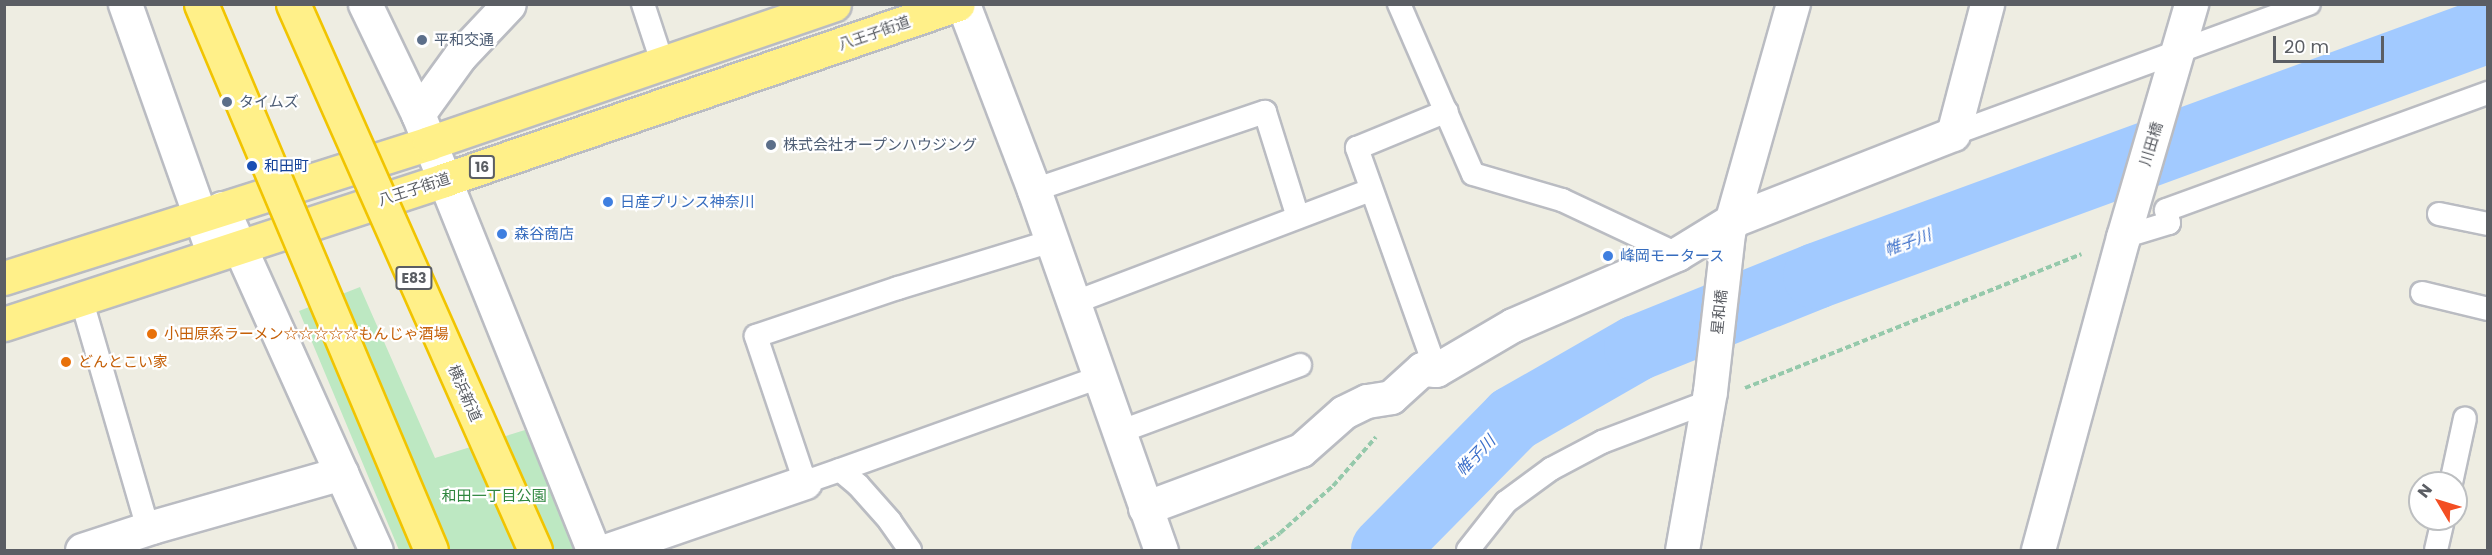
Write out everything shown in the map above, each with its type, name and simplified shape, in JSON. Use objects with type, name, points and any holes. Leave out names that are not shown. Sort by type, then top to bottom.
[{"type":"highway","points":[[201,4],[431,550]]},
{"type":"highway","name":"横浜新道","points":[[293,4],[535,550]]},
{"type":"highway","name":"八王子街道","points":[[4,324],[444,180],[958,4]]},
{"type":"highway","points":[[4,278],[211,211],[423,129],[663,65],[817,7]]},
{"type":"street","points":[[125,4],[226,250],[341,473],[376,550]]},
{"type":"street","points":[[365,4],[423,129],[593,550]]},
{"type":"street","points":[[423,129],[460,56],[509,4]]},
{"type":"street","points":[[963,4],[1034,190],[1161,550]]},
{"type":"street","name":"星和橋","points":[[1682,550],[1709,397],[1729,227],[1793,4]]},
{"type":"street","points":[[1145,508],[1301,450],[1344,412],[1367,401],[1391,397],[1422,369],[1436,370],[1513,325],[1677,254],[1729,227],[1953,134],[1987,4]]},
{"type":"street","name":"川田橋","points":[[2038,550],[2123,237],[2191,4]]},
{"type":"street","points":[[82,550],[148,528],[341,473]]},
{"type":"street","points":[[608,550],[805,482]]},
{"type":"lane","points":[[643,4],[663,65]]},
{"type":"lane","points":[[1399,4],[1473,174],[1562,200],[1677,254]]},
{"type":"lane","points":[[1953,134],[2309,4]]},
{"type":"lane","points":[[2123,237],[2169,223],[2166,210],[2487,93]]},
{"type":"lane","points":[[1436,370],[1357,148],[1447,111]]},
{"type":"lane","points":[[1034,190],[1265,112],[1298,217]]},
{"type":"lane","points":[[1073,303],[1371,190]]},
{"type":"lane","points":[[2439,214],[2487,225]]},
{"type":"lane","points":[[1052,241],[898,288],[756,336],[805,482],[1100,377]]},
{"type":"lane","points":[[2422,293],[2487,309]]},
{"type":"lane","points":[[81,298],[148,528]]},
{"type":"lane","points":[[1119,432],[1300,365]]},
{"type":"lane","points":[[1468,550],[1506,502],[1551,469],[1602,442],[1709,397]]},
{"type":"lane","points":[[2454,471],[2465,418]]},
{"type":"lane","points":[[840,470],[858,485],[890,521],[910,550]]},
{"type":"lane","points":[[2436,550],[2440,531]]},
{"type":"path","points":[[1709,397],[2123,237]]},
{"type":"path","points":[[1255,550],[1280,533],[1333,486],[1378,436]]},
{"type":"green space","name":"和田一丁目公園","points":[[360,287],[435,458],[525,430],[578,550],[399,550],[299,311]]},
{"type":"waterway","name":"帷子川","points":[[1384,550],[1513,419],[1637,348],[1816,276],[2488,30]]},
{"type":"place","name":"平和交通","points":[[422,40]]},
{"type":"place","name":"タイムズ","points":[[227,102]]},
{"type":"place","name":"株式会社オープンハウジング","points":[[771,145]]},
{"type":"place","name":"和田町","points":[[252,166]]},
{"type":"place","name":"日産プリンス神奈川","points":[[608,202]]},
{"type":"place","name":"森谷商店","points":[[502,234]]},
{"type":"place","name":"峰岡モータース","points":[[1608,256]]},
{"type":"place","name":"小田原系ラーメン☆☆☆☆☆もんじゃ酒場","points":[[152,334]]},
{"type":"place","name":"どんとこい家","points":[[66,362]]}]
